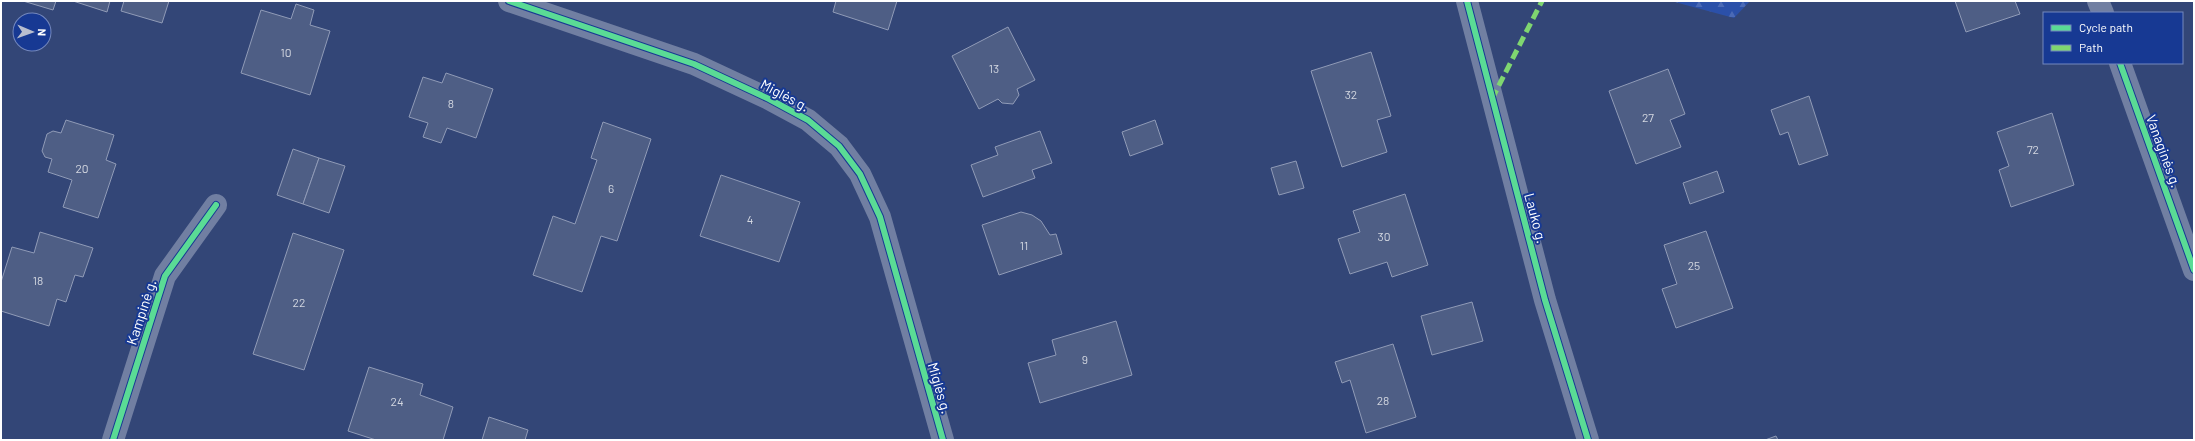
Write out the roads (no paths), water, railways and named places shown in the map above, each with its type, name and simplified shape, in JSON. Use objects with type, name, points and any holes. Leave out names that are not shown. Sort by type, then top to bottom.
[{"type":"street","name":"Miglės g.","points":[[509,1],[694,64],[769,99],[808,120],[839,146],[860,174],[880,217],[943,440]]},
{"type":"street","name":"Lauko g.","points":[[1467,1],[1545,300],[1588,440]]},
{"type":"street","points":[[2098,1],[2103,12]]},
{"type":"street","name":"Vanaginės g.","points":[[2120,64],[2194,270]]},
{"type":"street","name":"Kampinė g.","points":[[113,440],[165,276],[216,205]]}]
